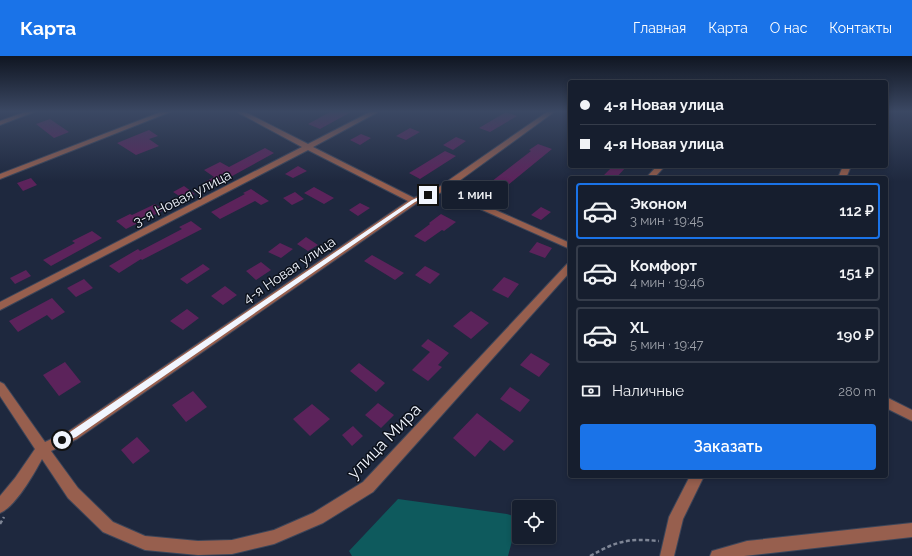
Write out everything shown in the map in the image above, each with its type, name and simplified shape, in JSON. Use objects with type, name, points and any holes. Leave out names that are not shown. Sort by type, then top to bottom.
[{"type":"street","points":[[0,177],[107,135]]},
{"type":"street","points":[[284,135],[414,201]]},
{"type":"street","name":"3-я Новая улица","points":[[0,306],[332,135]]},
{"type":"street","name":"4-я Новая улица","points":[[42,449],[73,435],[414,201],[442,189],[518,135]]},
{"type":"street","points":[[652,176],[659,168]]},
{"type":"street","points":[[442,189],[568,245]]},
{"type":"street","name":"улица Мира","points":[[0,387],[73,493],[108,527],[145,543],[198,548],[232,547],[274,537],[318,518],[368,487],[568,268]]},
{"type":"street","points":[[888,403],[912,416]]},
{"type":"street","points":[[0,506],[20,483],[42,449]]},
{"type":"street","points":[[669,549],[676,517],[696,478]]},
{"type":"street","points":[[717,556],[747,548],[912,530]]},
{"type":"path","points":[[590,556],[610,545],[636,539],[669,549]]},
{"type":"shaded area","points":[[398,499],[512,516],[512,541],[508,556],[352,556],[349,551]]},
{"type":"building","points":[[51,135],[61,135],[54,138]]},
{"type":"building","points":[[136,135],[157,135],[158,136],[149,139],[159,146],[136,155],[117,143]]},
{"type":"building","points":[[359,135],[364,135],[371,138],[360,145],[350,140]]},
{"type":"building","points":[[397,135],[414,135],[406,140],[396,136]]},
{"type":"building","points":[[456,137],[466,141],[453,150],[443,145]]},
{"type":"building","points":[[538,144],[552,149],[487,202],[474,195],[531,151],[529,150]]},
{"type":"building","points":[[265,148],[274,153],[214,186],[205,182],[214,177],[204,170],[220,162],[229,167]]},
{"type":"building","points":[[445,151],[456,156],[420,179],[409,173]]},
{"type":"building","points":[[298,166],[307,171],[293,178],[285,174]]},
{"type":"building","points":[[611,168],[625,168],[618,176],[603,176]]},
{"type":"building","points":[[31,178],[37,185],[23,191],[17,183]]},
{"type":"building","points":[[184,186],[195,194],[184,199],[173,192]]},
{"type":"building","points":[[314,187],[334,198],[324,204],[304,193]]},
{"type":"building","points":[[251,189],[269,201],[261,205],[255,201],[220,219],[211,212],[245,194],[243,193]]},
{"type":"building","points":[[295,192],[304,199],[292,205],[283,198]]},
{"type":"building","points":[[360,203],[370,208],[358,216],[349,210]]},
{"type":"building","points":[[155,204],[164,210],[126,229],[116,221],[130,214],[132,215]]},
{"type":"building","points":[[541,207],[551,212],[541,220],[531,215]]},
{"type":"building","points":[[441,214],[456,222],[425,242],[414,236],[430,224],[429,223]]},
{"type":"building","points":[[191,221],[202,229],[142,260],[141,259],[119,273],[109,266],[138,249],[140,251],[182,229],[179,227]]},
{"type":"building","points":[[92,231],[102,238],[51,266],[43,260],[75,243],[72,241]]},
{"type":"building","points":[[306,237],[318,245],[308,251],[297,244]]},
{"type":"building","points":[[537,242],[552,248],[545,258],[529,252]]},
{"type":"building","points":[[280,243],[293,249],[281,258],[268,252]]},
{"type":"building","points":[[372,255],[404,273],[395,280],[364,261]]},
{"type":"building","points":[[261,262],[271,270],[256,280],[246,271]]},
{"type":"building","points":[[203,264],[210,269],[187,284],[180,279]]},
{"type":"building","points":[[425,266],[440,274],[430,284],[415,275]]},
{"type":"building","points":[[26,270],[31,276],[15,284],[10,278]]},
{"type":"building","points":[[504,277],[519,284],[508,298],[492,290]]},
{"type":"building","points":[[84,279],[93,288],[76,297],[67,288]]},
{"type":"building","points":[[225,286],[237,295],[223,305],[211,296]]},
{"type":"building","points":[[52,298],[65,312],[52,320],[47,315],[18,332],[9,321]]},
{"type":"building","points":[[187,309],[199,318],[183,330],[170,321]]},
{"type":"building","points":[[471,311],[489,323],[471,339],[453,326]]},
{"type":"building","points":[[428,339],[449,353],[438,365],[442,367],[428,381],[412,370],[430,352],[421,346]]},
{"type":"building","points":[[531,353],[550,364],[539,377],[520,365]]},
{"type":"building","points":[[65,362],[81,382],[59,396],[43,375]]},
{"type":"building","points":[[359,363],[385,383],[376,392],[350,371]]},
{"type":"building","points":[[510,387],[530,400],[520,412],[500,399]]},
{"type":"building","points":[[193,391],[207,407],[186,422],[172,405]]},
{"type":"building","points":[[378,403],[394,415],[381,428],[365,415]]},
{"type":"building","points":[[312,404],[330,419],[310,436],[293,419]]},
{"type":"building","points":[[477,413],[514,441],[504,451],[490,440],[475,457],[453,438]]},
{"type":"building","points":[[353,426],[363,436],[352,446],[342,435]]},
{"type":"building","points":[[137,437],[150,451],[133,464],[121,450]]},
{"type":"route","points":[[62,440],[73,435],[414,201],[428,195]]}]
